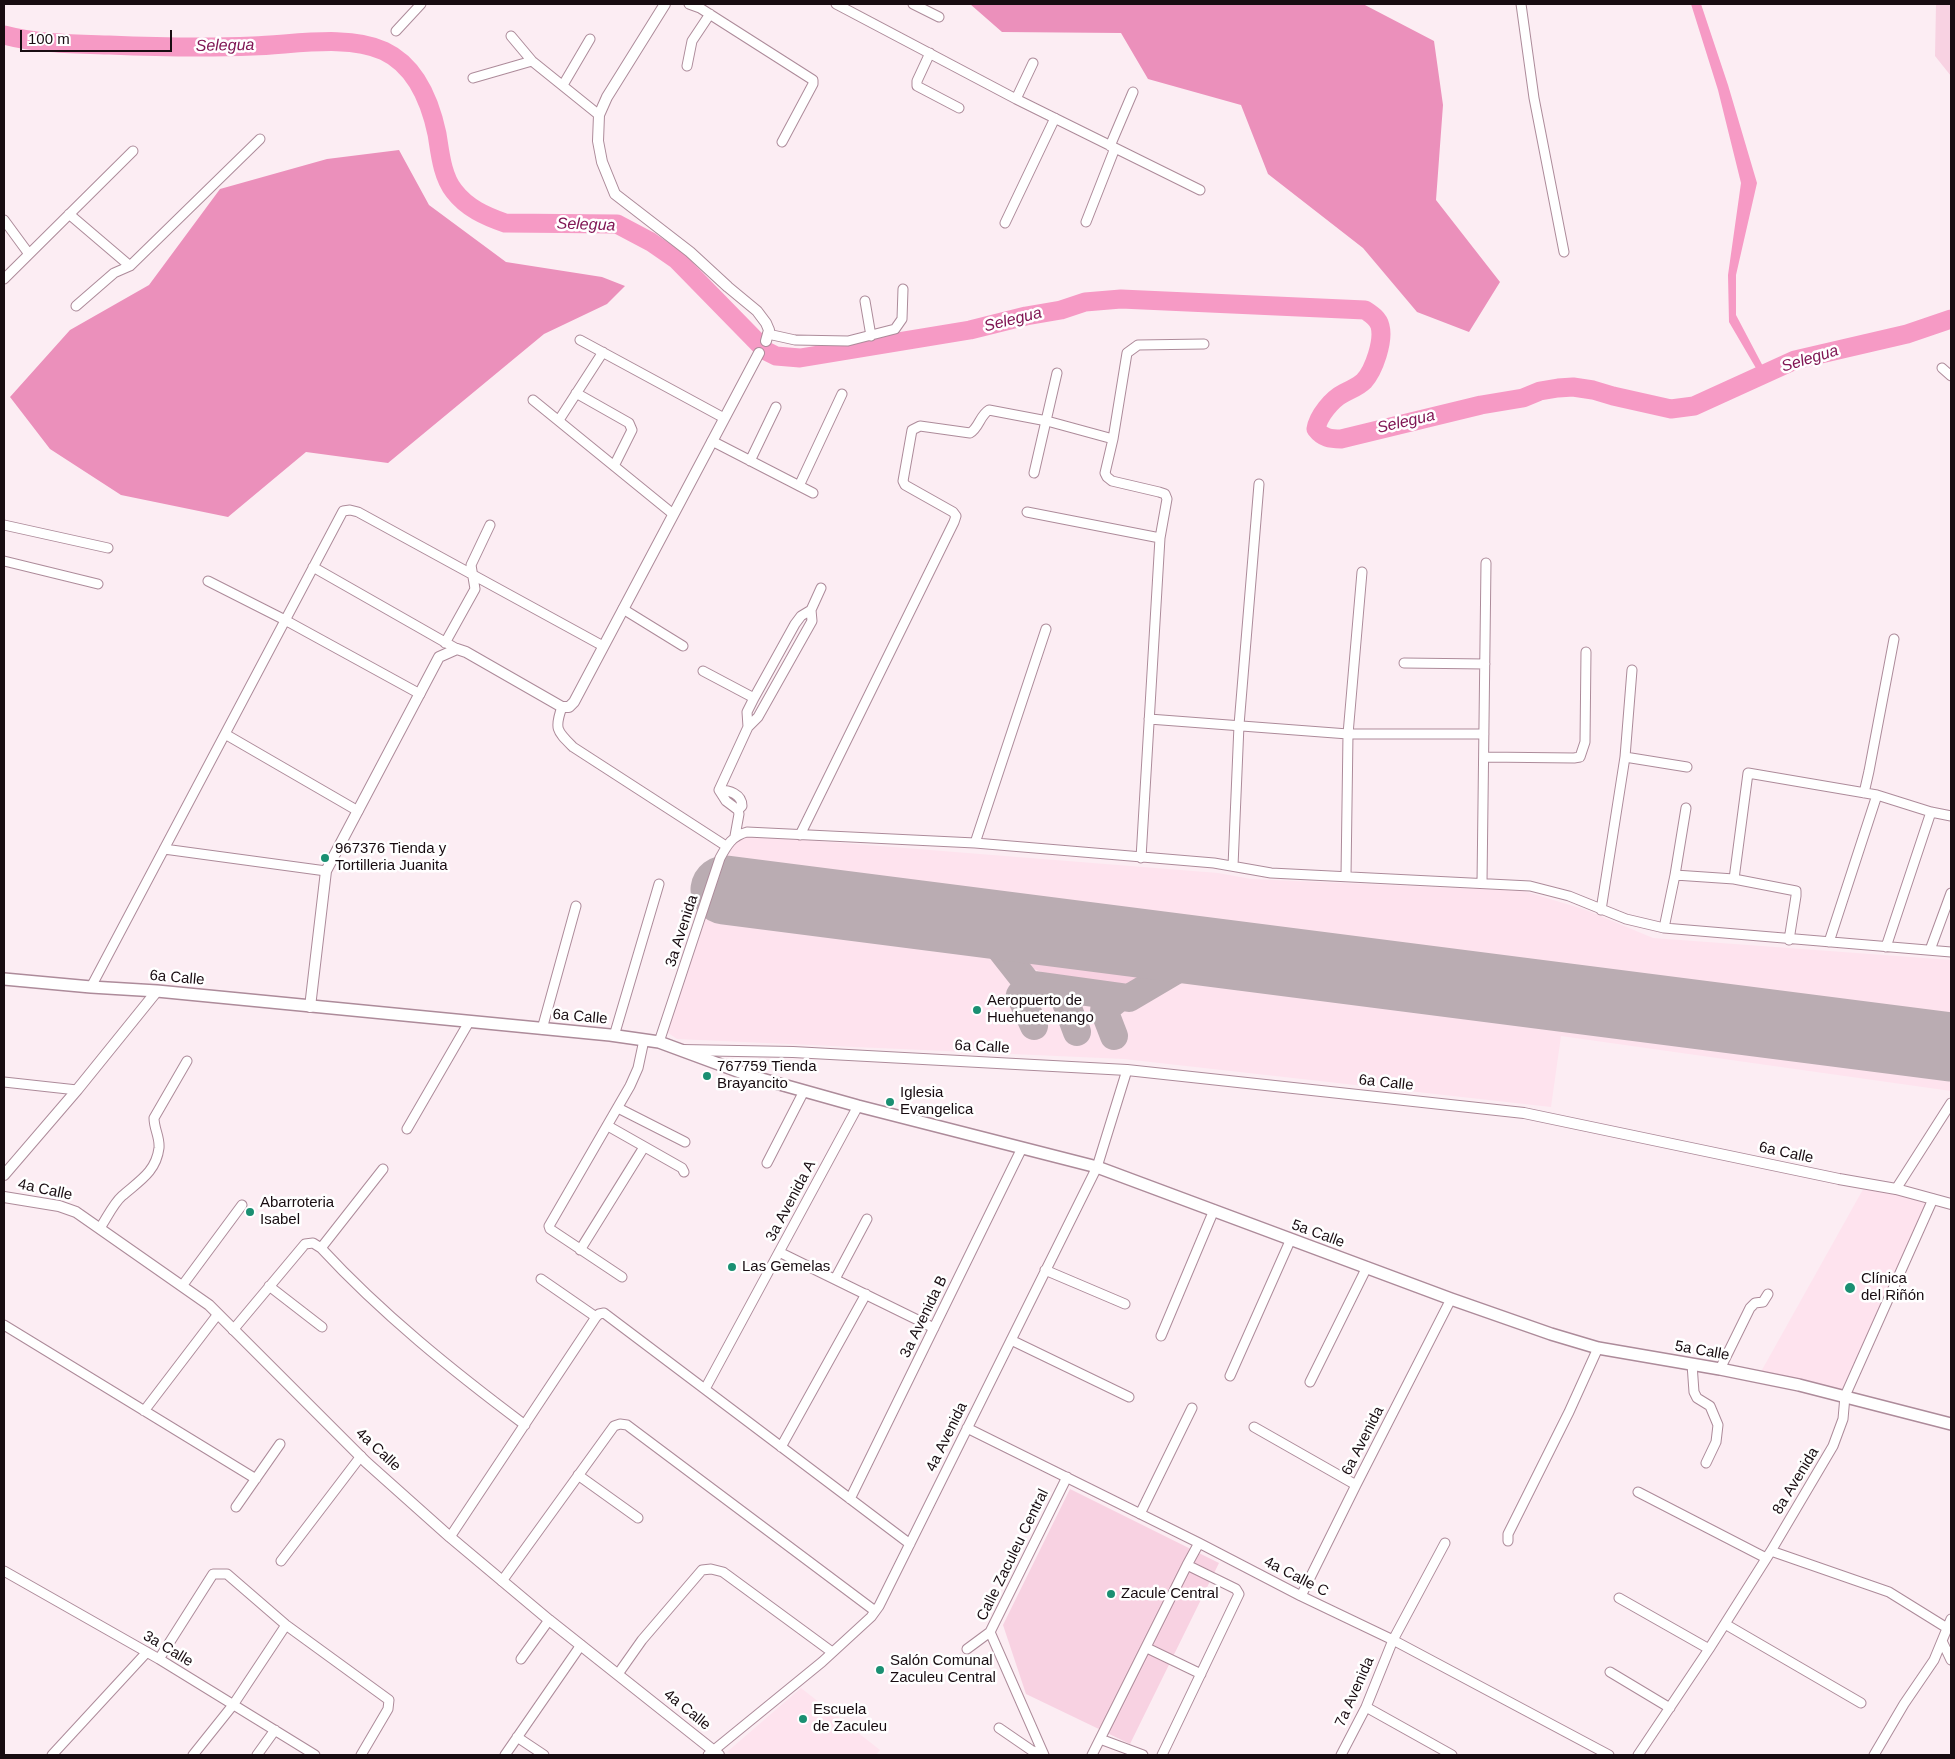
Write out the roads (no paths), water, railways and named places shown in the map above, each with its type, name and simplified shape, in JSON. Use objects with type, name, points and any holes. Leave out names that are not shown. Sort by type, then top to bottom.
[{"type":"main road","name":"6a Calle","points":[[4,979],[157,991],[614,1036],[659,1042],[680,1050]]},
{"type":"main road","name":"5a Calle","points":[[680,1050],[751,1076],[804,1091],[1097,1167],[1214,1210],[1290,1241],[1551,1334],[1598,1348],[1720,1369],[1845,1396],[1951,1424]]},
{"type":"street","points":[[396,31],[421,4]]},
{"type":"street","points":[[313,567],[445,643],[466,652],[562,707],[569,707],[574,702],[767,338],[766,323],[757,312],[690,252],[615,194],[602,162],[598,141],[600,115],[607,97],[664,4]]},
{"type":"street","points":[[689,4],[710,14],[813,80],[813,84],[782,142]]},
{"type":"street","points":[[836,4],[1016,99],[1200,190]]},
{"type":"street","points":[[913,4],[938,17]]},
{"type":"street","points":[[1521,4],[1534,98],[1564,252]]},
{"type":"street","points":[[687,66],[692,41],[710,14]]},
{"type":"street","points":[[511,36],[532,62],[600,115]]},
{"type":"street","points":[[563,85],[590,39]]},
{"type":"street","points":[[930,53],[917,81],[917,86],[959,108]]},
{"type":"street","points":[[474,78],[532,62]]},
{"type":"street","points":[[1016,99],[1033,63]]},
{"type":"street","points":[[1086,222],[1133,92]]},
{"type":"street","points":[[1005,223],[1055,118]]},
{"type":"street","points":[[76,306],[114,272],[130,266],[260,139]]},
{"type":"street","points":[[4,279],[133,151]]},
{"type":"street","points":[[69,214],[130,266]]},
{"type":"street","points":[[4,220],[29,254]]},
{"type":"street","points":[[767,338],[848,341],[895,330],[900,325],[902,319],[903,289]]},
{"type":"street","points":[[865,301],[871,336]]},
{"type":"street","points":[[580,340],[724,418]]},
{"type":"street","points":[[1141,858],[1160,538],[1167,499],[1165,494],[1112,480],[1105,473],[1113,439],[1127,353],[1138,345],[1204,344]]},
{"type":"street","points":[[559,420],[602,352]]},
{"type":"street","points":[[1942,368],[1951,376]]},
{"type":"street","points":[[1034,473],[1057,373]]},
{"type":"street","points":[[576,393],[629,423],[632,430],[614,466]]},
{"type":"street","points":[[799,486],[842,394]]},
{"type":"street","points":[[533,400],[673,514]]},
{"type":"street","points":[[750,461],[776,407]]},
{"type":"street","points":[[800,835],[956,516],[953,512],[905,486],[903,481],[912,430],[920,426],[970,433],[974,431],[984,414],[989,410],[1047,422],[1113,439]]},
{"type":"street","points":[[712,441],[813,493]]},
{"type":"street","points":[[1233,866],[1239,725],[1259,484]]},
{"type":"street","points":[[91,987],[344,511],[358,512],[603,646]]},
{"type":"street","points":[[1027,512],[1160,538]]},
{"type":"street","points":[[4,525],[108,548]]},
{"type":"street","points":[[445,643],[474,589],[471,564],[490,525]]},
{"type":"street","points":[[4,561],[98,584]]},
{"type":"street","points":[[1482,882],[1486,563]]},
{"type":"street","points":[[1346,876],[1348,734],[1362,572]]},
{"type":"street","points":[[208,581],[285,620],[420,694]]},
{"type":"street","points":[[821,588],[811,610],[812,621],[758,717],[748,727],[718,790],[726,801],[738,810],[737,835],[747,832],[975,843],[1233,866],[1271,873],[1482,882],[1530,886],[1569,896],[1626,919],[1664,928],[1789,940],[1951,952]]},
{"type":"street","points":[[623,609],[682,646]]},
{"type":"street","points":[[748,727],[747,712],[754,698],[795,624],[801,616],[811,610]]},
{"type":"street","points":[[975,843],[1046,629]]},
{"type":"street","points":[[1864,793],[1870,771],[1894,639]]},
{"type":"street","points":[[310,1007],[326,871],[439,657],[457,649]]},
{"type":"street","points":[[1484,757],[1580,757],[1585,742],[1586,652]]},
{"type":"street","points":[[1404,663],[1485,664]]},
{"type":"street","points":[[1601,910],[1625,757],[1632,670]]},
{"type":"street","points":[[702,671],[754,698]]},
{"type":"street","points":[[562,707],[557,721],[557,728],[573,747],[726,846]]},
{"type":"street","points":[[1149,720],[1348,734],[1484,734]]},
{"type":"street","points":[[225,734],[358,811]]},
{"type":"street","points":[[1625,757],[1687,768]]},
{"type":"street","points":[[1734,879],[1748,774],[1877,795],[1931,812],[1951,816]]},
{"type":"street","points":[[1830,942],[1877,795]]},
{"type":"street","points":[[1664,928],[1686,808]]},
{"type":"street","points":[[1886,947],[1931,812]]},
{"type":"street","name":"3a Avenida","points":[[659,1042],[720,858],[726,846],[737,835]]},
{"type":"street","points":[[164,849],[326,871]]},
{"type":"street","points":[[1675,875],[1734,879],[1796,891],[1789,940]]},
{"type":"street","points":[[614,1036],[659,884]]},
{"type":"street","points":[[1930,950],[1951,892]]},
{"type":"street","points":[[542,1029],[576,906]]},
{"type":"street","points":[[4,1175],[78,1090],[157,991]]},
{"type":"street","points":[[407,1129],[469,1022]]},
{"type":"street","points":[[622,1277],[580,1250],[550,1229],[549,1226],[608,1126],[636,1073],[644,1040]]},
{"type":"street","name":"6a Calle","points":[[680,1050],[793,1052],[1127,1070],[1524,1113],[1839,1179],[1896,1189],[1951,1204]]},
{"type":"street","points":[[100,1228],[119,1199],[153,1168],[156,1162],[159,1140],[154,1126],[154,1118],[187,1061]]},
{"type":"street","name":"4a Avenida","points":[[714,1754],[832,1652],[875,1611],[1097,1167],[1127,1070]]},
{"type":"street","points":[[4,1082],[78,1090]]},
{"type":"street","points":[[767,1163],[804,1091]]},
{"type":"street","points":[[1896,1189],[1951,1103]]},
{"type":"street","name":"3a Avenida A","points":[[705,1389],[858,1106]]},
{"type":"street","points":[[618,1108],[685,1142]]},
{"type":"street","points":[[608,1126],[682,1168],[684,1172]]},
{"type":"street","points":[[580,1250],[644,1147]]},
{"type":"street","name":"3a Avenida B","points":[[850,1499],[1022,1148]]},
{"type":"street","points":[[321,1248],[383,1169]]},
{"type":"street","name":"4a Calle","points":[[4,1197],[59,1206],[76,1212],[209,1305],[361,1456],[450,1537],[714,1754]]},
{"type":"street","name":"8a Avenida","points":[[1638,1755],[1725,1624],[1833,1446],[1843,1419],[1845,1396],[1933,1199]]},
{"type":"street","points":[[182,1286],[242,1205]]},
{"type":"street","points":[[1161,1336],[1214,1210]]},
{"type":"street","points":[[835,1279],[867,1218]]},
{"type":"street","points":[[1230,1376],[1290,1241]]},
{"type":"street","points":[[233,1330],[305,1244],[313,1242],[406,1330],[451,1369],[525,1426]]},
{"type":"street","points":[[779,1252],[934,1328]]},
{"type":"street","points":[[1310,1382],[1367,1267]]},
{"type":"street","points":[[1045,1270],[1126,1304]]},
{"type":"street","points":[[541,1279],[596,1317]]},
{"type":"street","points":[[269,1286],[322,1327]]},
{"type":"street","points":[[781,1447],[866,1294]]},
{"type":"street","points":[[1720,1369],[1750,1308],[1755,1303],[1763,1302],[1768,1294]]},
{"type":"street","name":"6a Avenida","points":[[1301,1596],[1451,1299]]},
{"type":"street","points":[[144,1410],[218,1314]]},
{"type":"street","points":[[450,1537],[596,1317],[599,1314],[604,1314],[910,1544]]},
{"type":"street","points":[[4,1324],[256,1479]]},
{"type":"street","points":[[1010,1340],[1129,1397]]},
{"type":"street","points":[[1508,1541],[1508,1534],[1569,1412],[1598,1348]]},
{"type":"street","points":[[1692,1364],[1694,1392],[1697,1398],[1710,1406],[1718,1425],[1716,1442],[1706,1463]]},
{"type":"street","points":[[1140,1514],[1192,1408]]},
{"type":"street","points":[[502,1581],[614,1426],[620,1424],[627,1425],[875,1611]]},
{"type":"street","points":[[1254,1427],[1356,1485]]},
{"type":"street","name":"4a Calle C","points":[[967,1428],[1199,1543],[1301,1596],[1393,1640],[1609,1755]]},
{"type":"street","points":[[236,1507],[280,1444]]},
{"type":"street","points":[[281,1561],[361,1456]]},
{"type":"street","points":[[578,1474],[638,1518]]},
{"type":"street","name":"Calle Zaculeu Central","points":[[1043,1755],[990,1632],[1067,1477]]},
{"type":"street","points":[[1638,1492],[1768,1555],[1889,1592],[1947,1628]]},
{"type":"street","points":[[1092,1755],[1199,1543]]},
{"type":"street","name":"7a Avenida","points":[[1341,1755],[1366,1706],[1393,1640],[1444,1543]]},
{"type":"street","points":[[1162,1755],[1239,1591],[1188,1565]]},
{"type":"street","points":[[618,1674],[642,1640],[702,1570],[711,1568],[723,1572],[832,1652]]},
{"type":"street","name":"3a Calle","points":[[4,1571],[159,1659],[315,1755]]},
{"type":"street","points":[[159,1659],[213,1574],[227,1574],[286,1625],[389,1700],[388,1709],[361,1755]]},
{"type":"street","points":[[1619,1598],[1709,1649]]},
{"type":"street","points":[[1874,1755],[1904,1704],[1934,1660],[1951,1619]]},
{"type":"street","points":[[521,1659],[549,1620]]},
{"type":"street","points":[[1725,1624],[1861,1703]]},
{"type":"street","points":[[193,1755],[233,1705],[286,1625]]},
{"type":"street","points":[[967,1649],[990,1632]]},
{"type":"street","points":[[1942,1641],[1951,1660]]},
{"type":"street","points":[[505,1755],[582,1645]]},
{"type":"street","points":[[1147,1648],[1201,1674]]},
{"type":"street","points":[[52,1755],[147,1652]]},
{"type":"street","points":[[1610,1672],[1670,1708]]},
{"type":"street","points":[[1366,1706],[1452,1755]]},
{"type":"street","points":[[999,1728],[1031,1750],[1043,1755]]},
{"type":"street","points":[[257,1755],[275,1730]]},
{"type":"street","points":[[517,1737],[544,1755]]},
{"type":"street","points":[[1100,1739],[1143,1755]]},
{"type":"waterway","name":"Selegua","points":[[4,35],[56,43],[163,47],[235,47],[337,42],[370,46],[384,51],[405,66],[420,86],[426,97],[434,122],[442,164],[447,178],[454,191],[471,207],[505,223],[617,224],[651,242],[677,260],[766,351],[776,356],[800,358],[970,330],[1026,316],[1061,310],[1085,302],[1121,299],[1365,310],[1378,321],[1381,339],[1377,355],[1368,376],[1359,385],[1335,399],[1326,408],[1317,424],[1316,429],[1319,432],[1333,439],[1341,439],[1481,405],[1523,398],[1540,391],[1558,388],[1573,387],[1593,390],[1671,409],[1694,406],[1795,360],[1907,334],[1951,319]]},
{"type":"place","name":"967376 Tienda y Tortilleria Juanita","points":[[325,858]]},
{"type":"place","name":"Aeropuerto de Huehuetenango","points":[[977,1010]]},
{"type":"place","name":"767759 Tienda Brayancito","points":[[707,1076]]},
{"type":"place","name":"Iglesia Evangelica","points":[[890,1102]]},
{"type":"place","name":"Abarroteria Isabel","points":[[250,1212]]},
{"type":"place","name":"Las Gemelas","points":[[732,1267]]},
{"type":"place","name":"Clínica del Riñón","points":[[1850,1288]]},
{"type":"place","name":"Zacule Central","points":[[1111,1594]]},
{"type":"place","name":"Salón Comunal Zaculeu Central","points":[[880,1670]]},
{"type":"place","name":"Escuela de Zaculeu","points":[[803,1719]]}]
